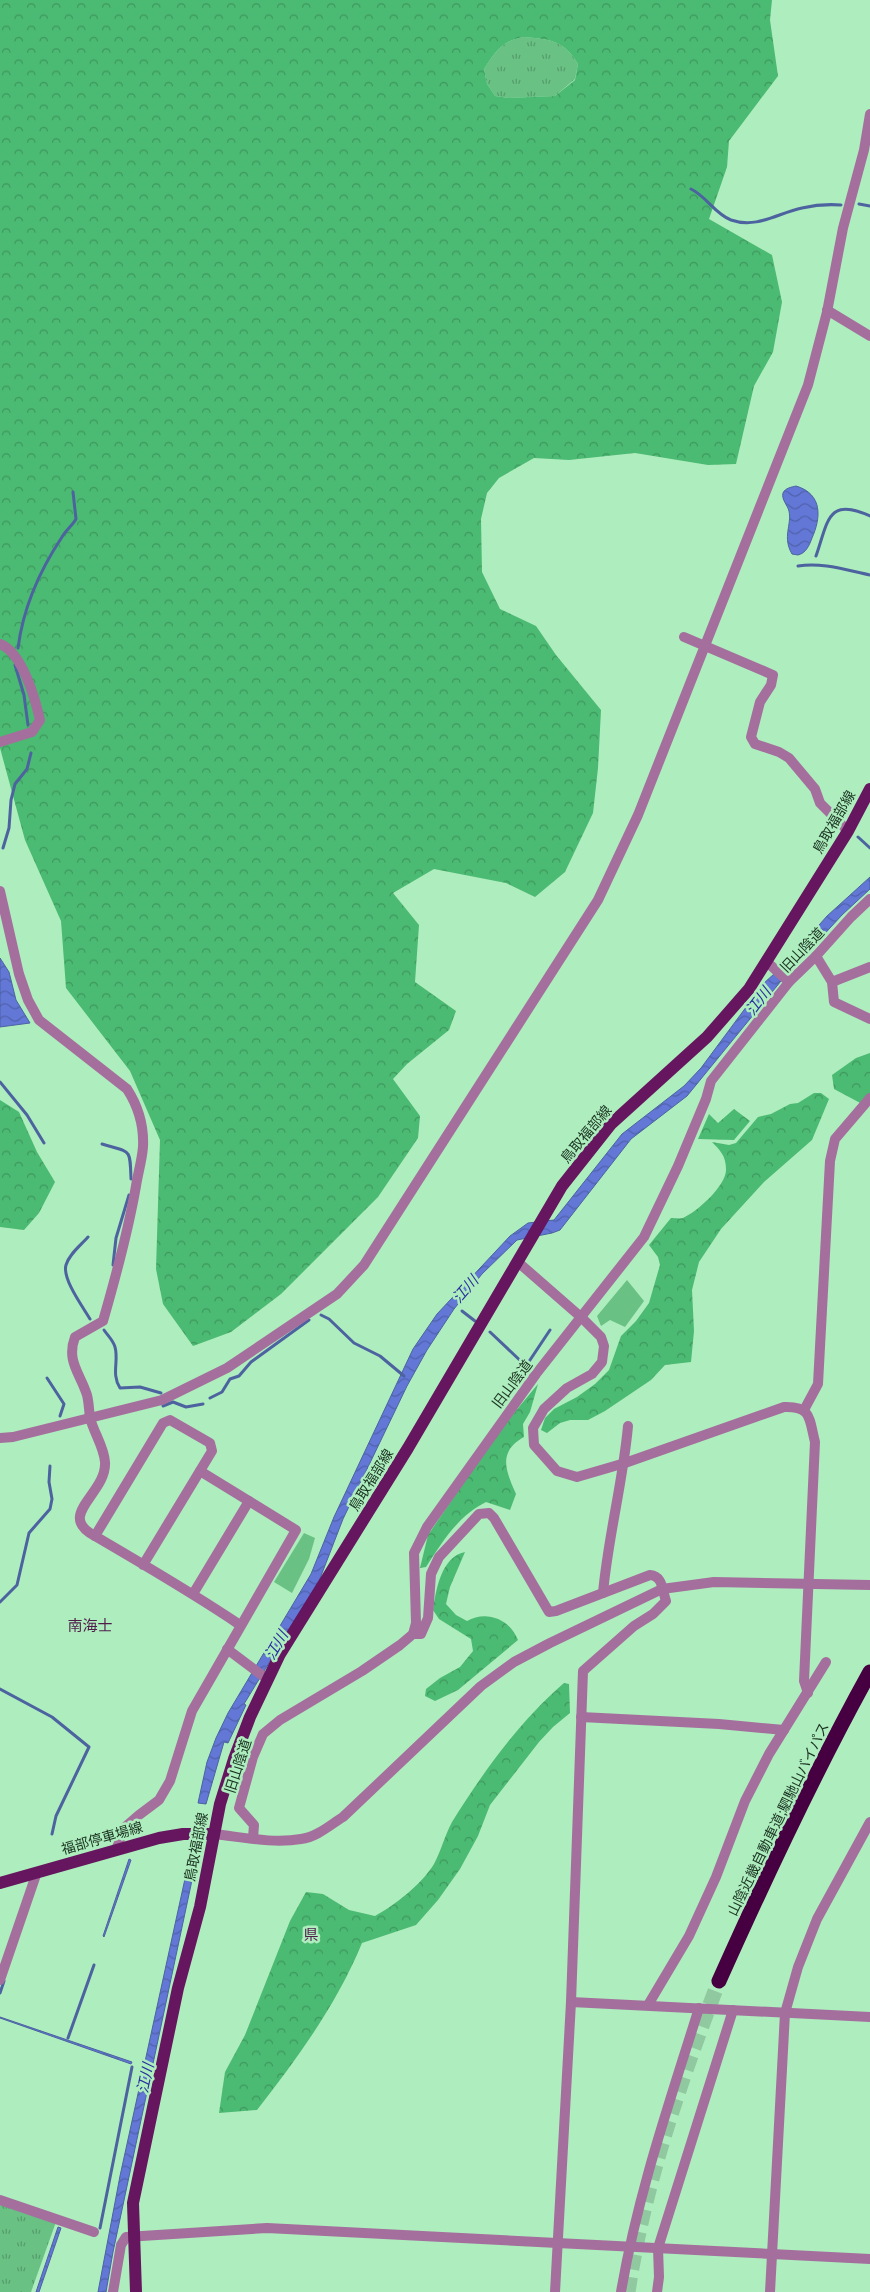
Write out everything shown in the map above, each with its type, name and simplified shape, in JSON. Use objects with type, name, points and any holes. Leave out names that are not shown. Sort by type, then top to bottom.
[{"type":"highway","name":"山陰近畿自動車道;駟馳山バイパス","points":[[870,1672],[818,1767],[766,1874],[722,1983],[773,1878],[870,1689]]},
{"type":"main road","name":"鳥取福部線","points":[[136,2292],[133,2203],[174,2007],[200,1907],[220,1804],[234,1759],[267,1679],[280,1654],[408,1448],[562,1186],[611,1124],[707,1037],[770,965],[870,790]]},
{"type":"main road","name":"福部停車場線","points":[[0,1883],[116,1850],[183,1834],[214,1834]]},
{"type":"street","points":[[0,1438],[12,1438],[162,1400],[227,1368],[337,1294],[364,1265],[598,900],[638,815],[808,385],[827,310],[843,228],[864,150],[870,114]]},
{"type":"street","points":[[827,310],[870,336]]},
{"type":"street","points":[[684,637],[704,644],[772,675],[771,685],[760,702],[751,737],[755,744],[779,752],[789,758],[815,789],[820,803],[848,830]]},
{"type":"street","points":[[0,644],[8,647],[18,658],[40,720],[32,732],[0,742]]},
{"type":"street","points":[[0,891],[19,974],[28,1000],[39,1020],[127,1089],[137,1104],[140,1121],[143,1147],[127,1237],[102,1321],[74,1337],[70,1350],[87,1396],[91,1419],[105,1462],[103,1480],[81,1509],[79,1518],[85,1530],[193,1594],[240,1625]]},
{"type":"street","name":"旧山陰道","points":[[253,1838],[254,1825],[239,1808],[253,1757],[264,1734],[280,1720],[365,1670],[413,1634],[416,1623],[414,1553],[427,1526],[536,1374],[644,1237],[678,1166],[706,1099],[711,1081],[788,981],[816,956],[850,917],[870,899]]},
{"type":"street","points":[[816,956],[832,982],[834,1002],[870,1019]]},
{"type":"street","points":[[770,965],[788,981]]},
{"type":"street","points":[[832,982],[870,966]]},
{"type":"street","points":[[804,1410],[818,1384],[830,1160],[835,1139],[870,1098]]},
{"type":"street","points":[[518,1263],[582,1318],[601,1337],[604,1346],[602,1362],[592,1374],[567,1388],[544,1409],[533,1428],[534,1445],[557,1471],[577,1477],[624,1463],[784,1407],[799,1406],[804,1410],[810,1421],[816,1442],[804,1681],[808,1693]]},
{"type":"street","points":[[95,1536],[163,1423],[170,1420],[210,1443],[212,1451],[143,1565]]},
{"type":"street","points":[[603,1593],[605,1568],[624,1463],[628,1426]]},
{"type":"street","points":[[116,1850],[124,1828],[138,1815],[160,1800],[170,1781],[177,1753],[192,1711],[296,1530],[200,1471]]},
{"type":"street","points":[[193,1594],[249,1502]]},
{"type":"street","points":[[413,1634],[421,1634],[428,1618],[431,1574],[440,1557],[456,1537],[479,1514],[489,1513],[494,1518],[549,1612],[650,1575],[660,1579],[666,1601],[653,1614],[634,1626],[583,1672],[571,2002],[555,2292]]},
{"type":"street","points":[[214,1834],[253,1838],[302,1839],[317,1834],[343,1817],[481,1686],[514,1662],[662,1589],[714,1582],[870,1586]]},
{"type":"street","points":[[227,1649],[267,1679]]},
{"type":"street","points":[[648,2006],[689,1936],[713,1884],[745,1801],[784,1730],[826,1662]]},
{"type":"street","points":[[581,1716],[728,1724],[784,1730]]},
{"type":"street","points":[[770,2292],[785,2013],[798,1967],[818,1919],[870,1822]]},
{"type":"street","points":[[0,1980],[37,1872]]},
{"type":"street","points":[[571,2002],[870,2017]]},
{"type":"street","points":[[621,2292],[629,2247],[649,2162],[699,2008]]},
{"type":"street","points":[[657,2292],[659,2276],[658,2248],[733,2010]]},
{"type":"street","points":[[0,2200],[94,2232]]},
{"type":"street","points":[[113,2292],[121,2245],[126,2237],[133,2235],[266,2228],[870,2259]]},
{"type":"green space","points":[[0,0],[772,0],[770,20],[778,76],[729,141],[727,167],[709,219],[772,255],[782,302],[773,352],[754,386],[736,464],[708,465],[635,453],[569,460],[534,458],[499,478],[487,493],[481,519],[482,572],[500,609],[536,626],[556,655],[601,710],[598,768],[593,813],[565,872],[535,897],[506,883],[434,869],[393,893],[419,925],[415,982],[456,1011],[449,1030],[407,1064],[393,1079],[420,1116],[418,1138],[378,1197],[281,1294],[231,1332],[193,1346],[163,1304],[156,1269],[160,1140],[130,1071],[66,988],[61,921],[25,840],[0,748]],"holes":[[[523,37],[555,42],[567,50],[578,64],[575,80],[555,96],[508,98],[495,96],[487,84],[484,69],[504,44]]]},
{"type":"green space","points":[[523,37],[555,42],[567,50],[578,64],[575,79],[555,96],[508,98],[495,96],[487,84],[484,69],[492,57],[504,44]]},
{"type":"green space","points":[[870,1053],[870,1103],[864,1105],[834,1089],[832,1075],[856,1058]]},
{"type":"green space","points":[[814,1093],[821,1093],[829,1099],[812,1140],[764,1182],[721,1229],[699,1262],[692,1290],[694,1331],[691,1362],[665,1365],[651,1380],[605,1411],[588,1420],[570,1420],[560,1423],[547,1433],[541,1430],[545,1418],[554,1409],[577,1397],[595,1384],[609,1370],[621,1336],[636,1321],[649,1303],[660,1265],[658,1257],[649,1245],[671,1218],[683,1218],[689,1215],[710,1197],[722,1183],[726,1169],[725,1160],[712,1142],[729,1145],[736,1143],[758,1117],[771,1114],[790,1104],[798,1103]]},
{"type":"green space","points":[[0,1100],[19,1112],[37,1152],[55,1182],[39,1213],[24,1230],[0,1227]]},
{"type":"green space","points":[[734,1109],[750,1121],[734,1140],[698,1139],[709,1114],[718,1123]]},
{"type":"green space","points":[[627,1280],[644,1301],[625,1327],[610,1320],[601,1326],[597,1316]]},
{"type":"green space","points":[[538,1384],[530,1412],[523,1424],[524,1437],[515,1443],[507,1456],[507,1470],[516,1494],[510,1510],[486,1502],[476,1508],[467,1514],[452,1530],[426,1567],[420,1568],[428,1535],[499,1431]]},
{"type":"green space","points":[[304,1533],[315,1538],[309,1559],[292,1593],[274,1582]]},
{"type":"green space","points":[[465,1552],[450,1587],[446,1604],[456,1615],[467,1621],[482,1616],[503,1622],[518,1640],[458,1690],[435,1701],[425,1696],[426,1689],[440,1678],[460,1667],[473,1651],[471,1639],[439,1619],[433,1610],[438,1584],[445,1567],[450,1560]]},
{"type":"green space","points":[[564,1683],[569,1684],[570,1713],[539,1742],[490,1805],[478,1836],[460,1869],[438,1900],[416,1925],[362,1943],[341,1988],[315,2030],[257,2110],[219,2113],[225,2072],[245,2035],[290,1921],[306,1892],[323,1894],[349,1910],[375,1916],[407,1894],[429,1872],[452,1822],[503,1748],[532,1714]]},
{"type":"green space","points":[[0,2203],[56,2222],[31,2292],[0,2292]]},
{"type":"water","points":[[796,486],[811,495],[818,507],[817,523],[810,544],[805,551],[798,555],[792,554],[789,548],[787,537],[790,516],[783,495],[785,490]]},
{"type":"water","name":"江川","points":[[870,877],[870,889],[842,915],[781,981],[687,1096],[631,1139],[560,1230],[517,1240],[482,1274],[454,1309],[427,1350],[407,1386],[343,1519],[319,1581],[244,1704],[246,1705],[228,1743],[224,1742],[206,1804],[198,1803],[207,1762],[228,1713],[311,1574],[334,1517],[413,1349],[437,1314],[510,1236],[528,1223],[554,1220],[622,1134],[684,1086],[701,1068],[764,983],[784,965],[827,916]]},
{"type":"water","points":[[0,958],[9,972],[16,1000],[30,1023],[0,1027]]},
{"type":"water","points":[[129,1859],[131,1860],[104,1937],[103,1936]]},
{"type":"water","name":"江川","points":[[188,1865],[195,1866],[106,2292],[98,2292],[120,2176]]},
{"type":"water","points":[[0,2017],[132,2062],[131,2064]]},
{"type":"water","points":[[58,2227],[61,2228],[39,2292],[36,2292]]},
{"type":"waterway","points":[[691,189],[725,217],[731,220],[750,223],[812,206],[841,205]]},
{"type":"waterway","points":[[859,204],[870,206]]},
{"type":"waterway","points":[[18,648],[28,604],[40,576],[54,550],[76,519],[73,492]]},
{"type":"waterway","points":[[816,556],[827,523],[837,511],[845,509],[870,516]]},
{"type":"waterway","points":[[798,566],[825,566],[870,575]]},
{"type":"waterway","points":[[15,665],[24,695],[28,725]]},
{"type":"waterway","points":[[3,848],[9,828],[11,800],[15,784],[27,769],[31,753]]},
{"type":"waterway","points":[[858,837],[870,848]]},
{"type":"waterway","points":[[0,1082],[27,1115],[44,1143]]},
{"type":"waterway","points":[[102,1144],[127,1153],[130,1161],[131,1179]]},
{"type":"waterway","points":[[113,1265],[116,1238],[129,1195]]},
{"type":"waterway","points":[[88,1237],[70,1257],[66,1265],[66,1271],[70,1285],[90,1319]]},
{"type":"waterway","name":"江川","points":[[462,1311],[475,1321]]},
{"type":"waterway","points":[[321,1315],[329,1319],[354,1343],[380,1356],[404,1376]]},
{"type":"waterway","points":[[210,1398],[222,1392],[230,1379],[239,1376],[251,1362],[309,1320]]},
{"type":"waterway","points":[[104,1330],[115,1347],[116,1378],[120,1388],[140,1387],[161,1393]]},
{"type":"waterway","points":[[490,1332],[526,1366],[550,1330]]},
{"type":"waterway","points":[[47,1378],[64,1404],[60,1416]]},
{"type":"waterway","points":[[163,1406],[173,1402],[186,1407],[203,1404]]},
{"type":"waterway","points":[[0,1602],[17,1585],[29,1533],[50,1509],[52,1499],[49,1482],[50,1466]]},
{"type":"waterway","points":[[0,1689],[52,1717],[89,1747],[56,1816],[52,1834]]},
{"type":"waterway","points":[[68,2038],[94,1965]]},
{"type":"waterway","points":[[0,1993],[4,1981]]},
{"type":"waterway","name":"江川","points":[[100,2228],[132,2067]]},
{"type":"tunnel","points":[[628,2292],[643,2212],[665,2134],[719,1981]]},
{"type":"district","name":"南海士","points":[[90,1625]]},
{"type":"district","name":"県","points":[[311,1934]]}]
